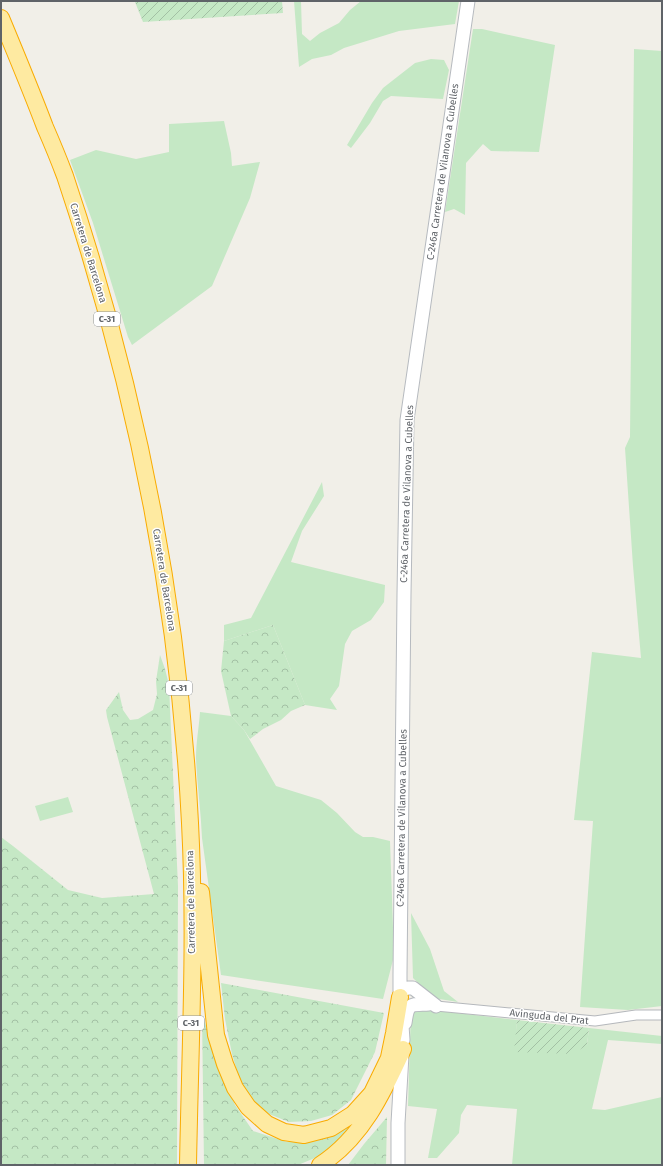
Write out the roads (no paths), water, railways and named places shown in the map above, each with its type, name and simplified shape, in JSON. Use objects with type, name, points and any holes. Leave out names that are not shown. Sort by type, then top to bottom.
[{"type":"highway","name":"Carretera de Barcelona","points":[[1,18],[64,175],[94,271],[117,353],[141,454],[160,554],[177,668],[190,823],[192,995],[188,1165]]},
{"type":"highway","points":[[190,823],[200,877],[216,1034],[224,1064],[235,1088],[248,1107],[267,1124],[284,1132],[304,1134],[331,1128],[353,1114],[372,1093],[388,1060]]},
{"type":"highway","points":[[383,1090],[400,994]]},
{"type":"highway","points":[[320,1165],[348,1142],[373,1108],[383,1090],[403,1044]]},
{"type":"main road","name":"C-246a Carretera de Vilanova a Cubelles","points":[[403,1044],[400,966],[407,420],[468,1]]},
{"type":"main road","points":[[400,966],[418,991],[433,1005]]},
{"type":"main road","points":[[400,994],[408,988],[413,988],[418,991]]},
{"type":"main road","points":[[400,994],[433,1005]]},
{"type":"main road","points":[[398,1165],[403,1044],[407,1011],[410,1006],[415,1004],[433,1005]]},
{"type":"street","name":"Avinguda del Prat","points":[[433,1005],[595,1021],[636,1015],[662,1015]]}]
